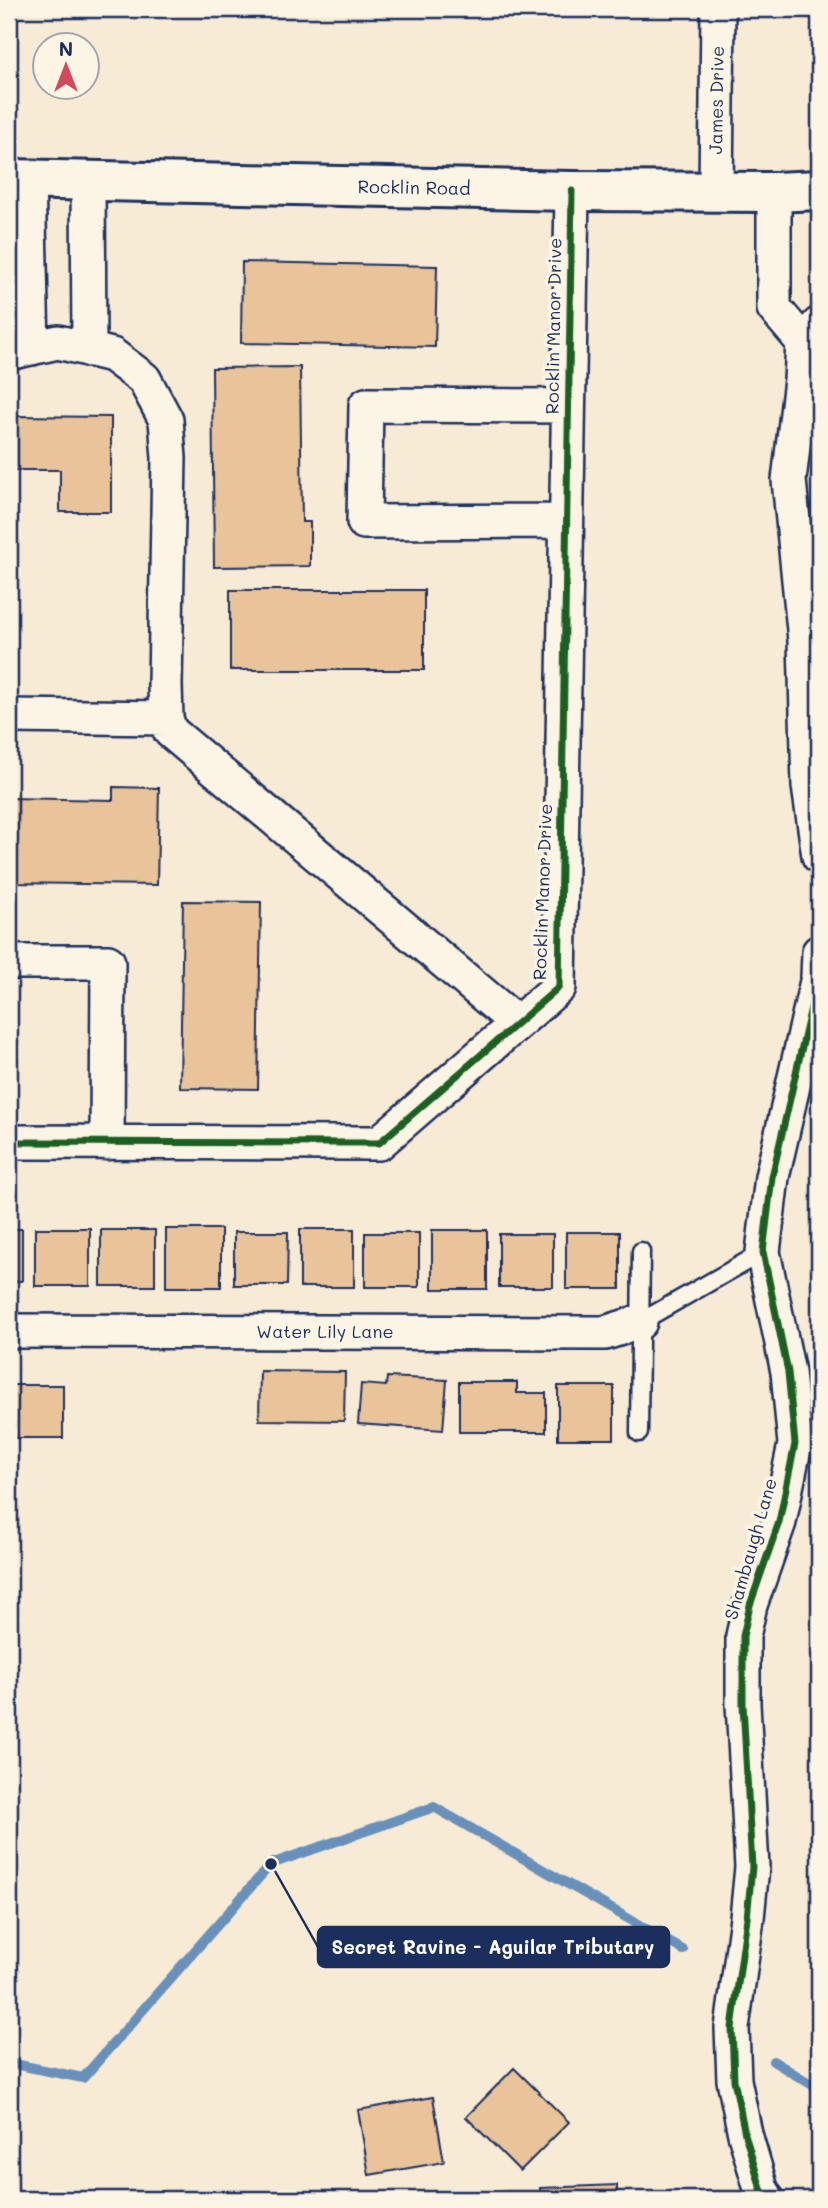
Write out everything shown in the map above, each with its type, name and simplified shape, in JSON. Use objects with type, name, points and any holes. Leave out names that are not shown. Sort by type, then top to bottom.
[{"type":"street","name":"James Drive","points":[[716,191],[718,9]]},
{"type":"street","name":"Rocklin Road","points":[[18,179],[572,191],[819,190]]},
{"type":"street","points":[[18,179],[20,350],[58,342],[111,355],[144,379],[166,421],[169,458],[166,718],[170,731],[517,1023]]},
{"type":"street","points":[[88,180],[89,350]]},
{"type":"street","name":"Rocklin Manor Drive","points":[[9,1142],[379,1143],[559,987],[572,191]]},
{"type":"street","points":[[774,192],[774,309],[811,333],[801,380],[789,480],[806,640],[809,786],[819,856]]},
{"type":"street","points":[[566,521],[364,522],[364,496],[366,405],[568,406]]},
{"type":"street","points":[[9,716],[166,718]]},
{"type":"street","name":"Shambaugh Lane","points":[[767,2199],[761,2189],[745,2134],[734,2080],[732,2028],[752,1867],[743,1703],[743,1636],[750,1605],[779,1522],[794,1444],[788,1372],[763,1252],[772,1177],[818,976],[819,952]]},
{"type":"street","points":[[9,962],[108,962],[107,1143]]},
{"type":"street","name":"Water Lily Lane","points":[[9,1331],[605,1333],[640,1322]]},
{"type":"lane","points":[[639,1433],[641,1251]]},
{"type":"lane","points":[[640,1322],[763,1252]]},
{"type":"building","points":[[242,262],[437,266],[435,347],[241,343]]},
{"type":"building","points":[[300,367],[302,522],[310,522],[310,566],[214,567],[212,368]]},
{"type":"building","points":[[11,416],[111,417],[111,512],[60,512],[60,470],[10,470]]},
{"type":"building","points":[[230,590],[424,590],[424,670],[230,670]]},
{"type":"building","points":[[113,787],[159,788],[157,885],[9,883],[9,798],[113,800]]},
{"type":"building","points":[[183,901],[261,902],[258,1089],[180,1088]]},
{"type":"building","points":[[35,1228],[90,1228],[90,1286],[35,1286]]},
{"type":"building","points":[[9,1229],[22,1229],[22,1281],[9,1281]]},
{"type":"building","points":[[166,1229],[221,1229],[221,1287],[166,1287]]},
{"type":"building","points":[[300,1229],[354,1229],[354,1287],[300,1287]]},
{"type":"building","points":[[101,1230],[155,1230],[155,1286],[101,1286]]},
{"type":"building","points":[[432,1230],[487,1230],[487,1289],[432,1289]]},
{"type":"building","points":[[234,1232],[288,1232],[287,1285],[234,1285]]},
{"type":"building","points":[[566,1232],[620,1232],[620,1289],[566,1289]]},
{"type":"building","points":[[365,1233],[419,1233],[419,1287],[365,1287]]},
{"type":"building","points":[[499,1234],[553,1234],[553,1287],[499,1287]]},
{"type":"building","points":[[260,1371],[345,1372],[344,1421],[259,1420]]},
{"type":"building","points":[[387,1377],[447,1380],[443,1430],[358,1424],[361,1384],[386,1386]]},
{"type":"building","points":[[459,1382],[517,1382],[517,1393],[546,1393],[546,1432],[459,1432]]},
{"type":"building","points":[[9,1385],[63,1385],[63,1438],[9,1438]]},
{"type":"building","points":[[558,1386],[614,1386],[614,1439],[558,1439]]},
{"type":"building","points":[[514,2068],[569,2122],[520,2171],[466,2117]]},
{"type":"building","points":[[433,2097],[444,2162],[369,2175],[358,2110]]},
{"type":"building","points":[[617,2185],[617,2199],[540,2199],[540,2188]]},
{"type":"waterway","points":[[9,2063],[83,2078],[271,1864],[434,1807],[683,1950]]},
{"type":"waterway","points":[[773,2061],[819,2089]]},
{"type":"cycle path","points":[[9,1142],[379,1143],[559,987],[572,191]]},
{"type":"cycle path","points":[[767,2199],[761,2189],[745,2134],[734,2080],[732,2028],[752,1867],[743,1704],[743,1636],[750,1605],[779,1522],[795,1444],[788,1372],[763,1252],[772,1177],[818,977],[819,952]]},
{"type":"place","name":"Secret Ravine - Aguilar Tributary","points":[[271,1864]]}]
